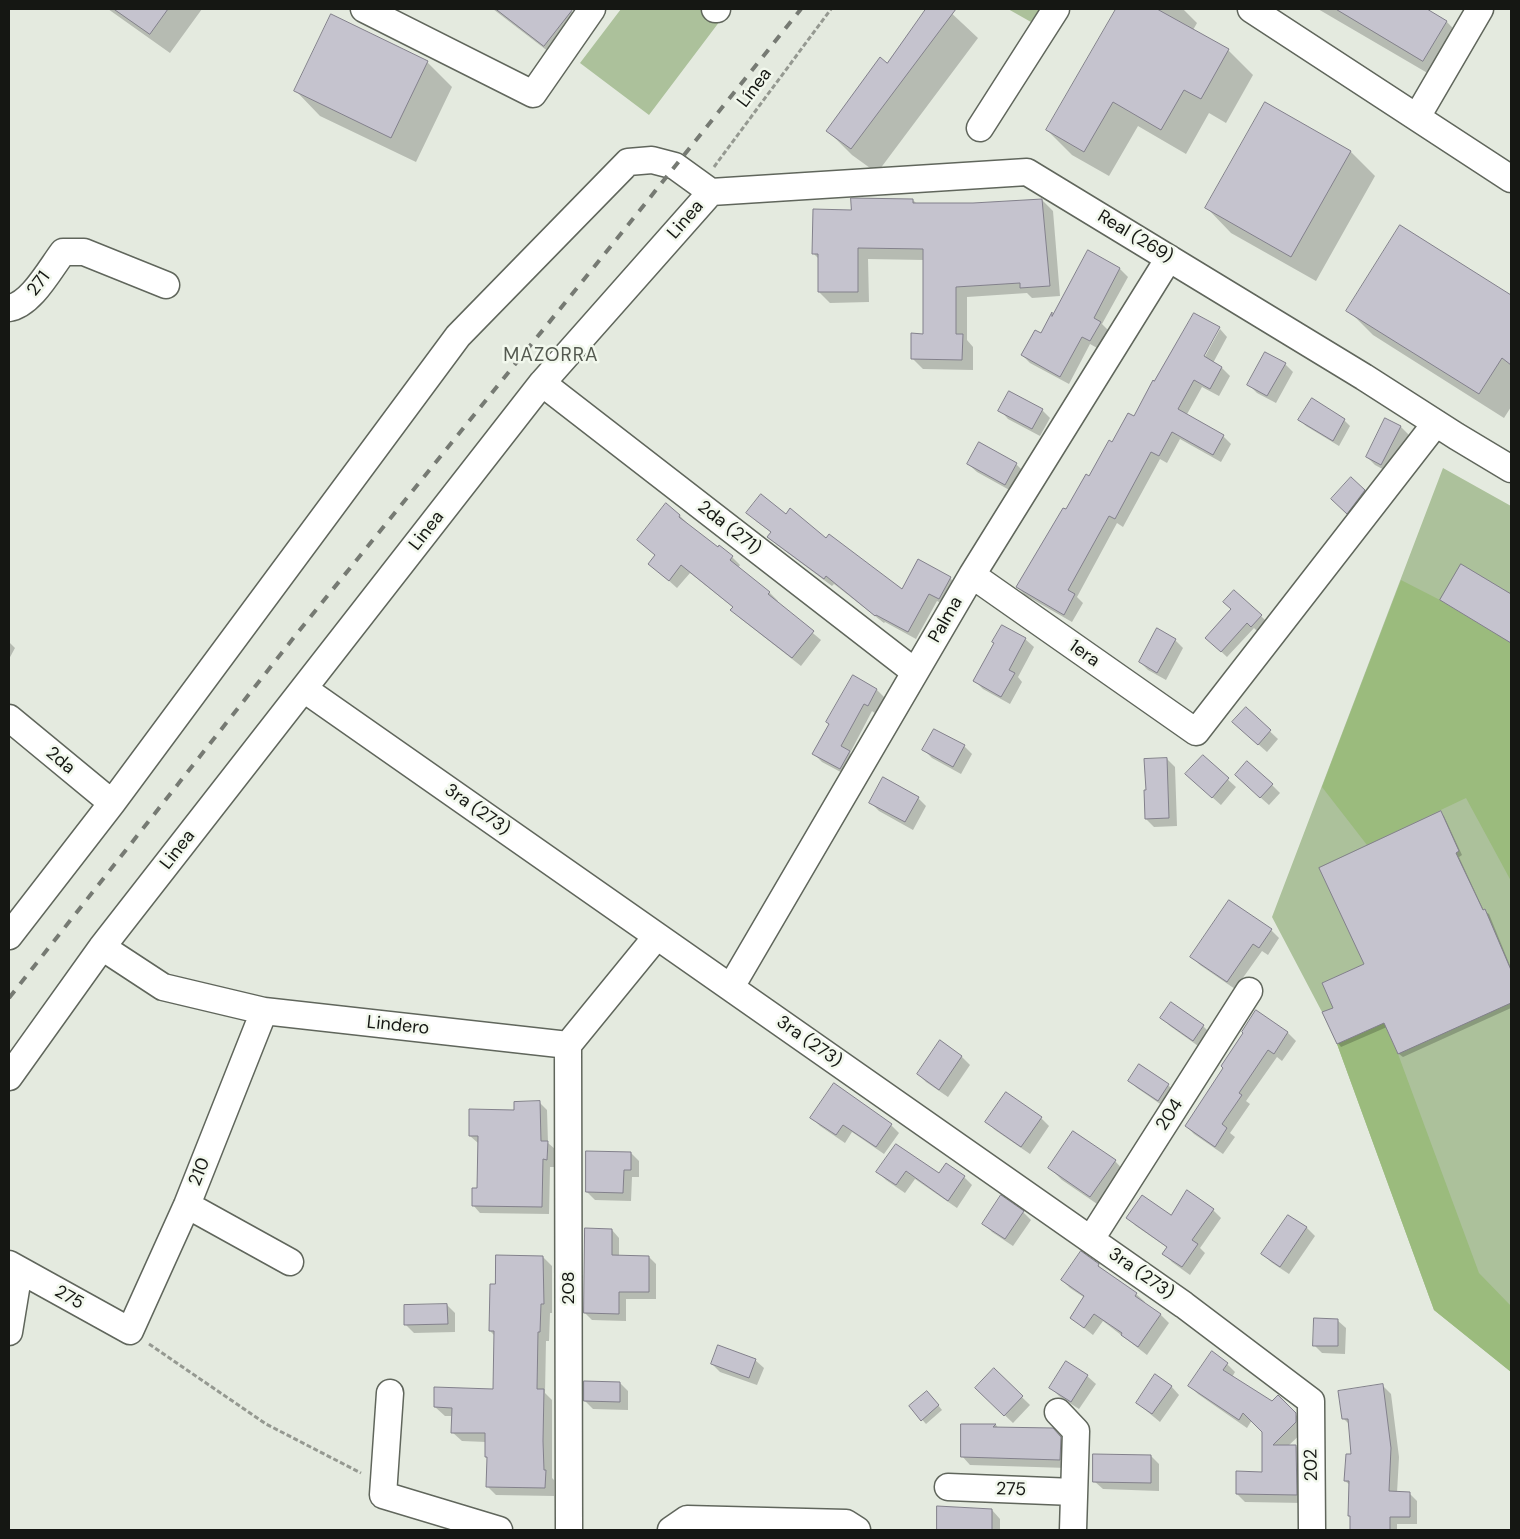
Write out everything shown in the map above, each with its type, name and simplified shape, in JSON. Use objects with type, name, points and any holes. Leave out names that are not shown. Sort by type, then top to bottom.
[{"type":"street","points":[[364,9],[533,94],[592,9]]},
{"type":"street","points":[[980,128],[1056,9]]},
{"type":"street","points":[[1251,9],[1511,179]]},
{"type":"street","points":[[1418,117],[1480,9]]},
{"type":"street","name":"Linea","points":[[9,936],[112,803],[458,336],[628,162],[652,160],[675,166],[706,188],[542,383],[102,947],[9,1077]]},
{"type":"street","name":"Real (269)","points":[[706,188],[1027,172],[1511,469]]},
{"type":"street","name":"271","points":[[9,308],[26,301],[63,252],[84,252],[166,285]]},
{"type":"street","name":"Palma","points":[[731,987],[972,576],[1169,258]]},
{"type":"street","name":"2da (271)","points":[[542,383],[916,672]]},
{"type":"street","name":"1era","points":[[972,576],[1196,732],[1436,422]]},
{"type":"street","name":"3ra (273)","points":[[304,689],[1091,1239],[1184,1305],[1311,1400]]},
{"type":"street","name":"2da","points":[[9,718],[112,803]]},
{"type":"street","points":[[568,1045],[657,936]]},
{"type":"street","name":"Lindero","points":[[102,947],[163,987],[264,1011],[568,1045]]},
{"type":"street","name":"204","points":[[1091,1239],[1249,991]]},
{"type":"street","name":"210","points":[[130,1331],[187,1205],[264,1011]]},
{"type":"street","name":"208","points":[[568,1045],[569,1530]]},
{"type":"street","points":[[187,1205],[290,1262]]},
{"type":"street","points":[[9,1332],[14,1268]]},
{"type":"street","name":"275","points":[[14,1268],[130,1331]]},
{"type":"street","points":[[390,1393],[383,1495],[499,1530]]},
{"type":"street","name":"202","points":[[1311,1400],[1312,1530]]},
{"type":"street","points":[[1058,1412],[1076,1431],[1073,1530]]},
{"type":"street","name":"275","points":[[948,1487],[1074,1492]]},
{"type":"street","points":[[671,1530],[687,1519],[846,1523],[857,1530]]},
{"type":"path","name":"Línea","points":[[706,188],[831,9]]},
{"type":"path","points":[[130,1331],[266,1424],[384,1484]]},
{"type":"green space","points":[[621,9],[729,9],[649,115],[580,63]]},
{"type":"green space","points":[[1008,9],[1040,9],[1031,22]]},
{"type":"green space","points":[[1443,468],[1511,506],[1511,1372],[1434,1310],[1337,1044],[1272,917]]},
{"type":"green space","points":[[1401,580],[1440,600],[1511,643],[1511,881],[1466,798],[1367,845],[1322,787]]},
{"type":"green space","points":[[1384,1023],[1398,1054],[1479,1273],[1511,1306],[1511,1372],[1434,1310],[1337,1044]]},
{"type":"building","points":[[114,9],[168,9],[150,34]]},
{"type":"building","points":[[496,9],[573,9],[544,46]]},
{"type":"building","points":[[926,9],[956,9],[851,149],[826,131],[880,57],[887,63]]},
{"type":"building","points":[[1116,9],[1157,9],[1229,49],[1201,99],[1184,90],[1161,130],[1113,102],[1084,152],[1046,130]]},
{"type":"building","points":[[1336,9],[1427,9],[1447,21],[1423,61]]},
{"type":"building","points":[[331,14],[428,61],[391,138],[294,91]]},
{"type":"building","points":[[1265,102],[1351,151],[1291,257],[1205,208]]},
{"type":"building","points":[[851,198],[913,199],[913,203],[973,203],[1042,199],[1050,286],[1020,288],[1020,283],[956,287],[956,334],[963,334],[962,360],[911,359],[911,333],[923,334],[923,249],[858,248],[858,292],[818,292],[818,254],[812,254],[813,209],[851,210]]},
{"type":"building","points":[[1400,225],[1511,295],[1511,365],[1502,358],[1479,394],[1346,311]]},
{"type":"building","points":[[1088,250],[1120,268],[1094,318],[1101,322],[1090,341],[1082,337],[1060,377],[1021,355],[1035,330],[1041,333],[1052,312],[1052,316]]},
{"type":"building","points":[[1194,313],[1220,327],[1204,356],[1222,367],[1210,389],[1194,380],[1178,409],[1224,435],[1213,455],[1172,432],[1159,456],[1151,452],[1115,519],[1109,516],[1068,590],[1075,594],[1064,615],[1016,587],[1063,508],[1066,509],[1086,474],[1089,476],[1109,440],[1112,442],[1128,413],[1134,416],[1153,380]]},
{"type":"building","points":[[1265,352],[1286,363],[1267,396],[1247,385]]},
{"type":"building","points":[[1009,391],[1043,409],[1032,429],[998,411]]},
{"type":"building","points":[[1312,398],[1345,419],[1333,441],[1298,420]]},
{"type":"building","points":[[1385,418],[1401,426],[1381,465],[1366,457]]},
{"type":"building","points":[[979,442],[1017,463],[1005,485],[967,464]]},
{"type":"building","points":[[1351,477],[1365,490],[1347,514],[1331,499]]},
{"type":"building","points":[[761,494],[786,514],[790,508],[826,538],[829,534],[902,589],[918,559],[951,577],[939,599],[929,594],[908,632],[875,616],[826,576],[824,579],[767,537],[771,532],[746,513]]},
{"type":"building","points":[[666,503],[680,515],[679,517],[733,556],[730,560],[814,631],[792,658],[730,610],[733,607],[681,565],[669,581],[648,564],[655,555],[637,540]]},
{"type":"building","points":[[1461,564],[1511,594],[1511,643],[1440,600]]},
{"type":"building","points":[[1234,590],[1262,615],[1251,627],[1247,623],[1221,652],[1205,638],[1231,609],[1223,602]]},
{"type":"building","points":[[1002,625],[1026,638],[1009,670],[1015,673],[1001,697],[973,681]]},
{"type":"building","points":[[1157,628],[1176,639],[1157,673],[1139,662]]},
{"type":"building","points":[[853,675],[877,689],[868,706],[864,704],[841,746],[850,751],[840,769],[812,754],[829,724],[826,722]]},
{"type":"building","points":[[1246,707],[1271,730],[1258,745],[1232,722]]},
{"type":"building","points":[[934,729],[965,745],[953,767],[922,750]]},
{"type":"building","points":[[1203,755],[1229,778],[1212,798],[1185,774]]},
{"type":"building","points":[[1167,758],[1169,818],[1145,819],[1144,759]]},
{"type":"building","points":[[1247,761],[1273,784],[1260,798],[1235,775]]},
{"type":"building","points":[[883,777],[919,797],[905,822],[869,803]]},
{"type":"building","points":[[1441,811],[1459,851],[1456,853],[1483,910],[1485,909],[1511,970],[1511,1003],[1398,1054],[1384,1023],[1337,1044],[1322,1012],[1333,1008],[1322,983],[1364,964],[1319,868]]},
{"type":"building","points":[[1229,900],[1272,929],[1259,948],[1253,944],[1227,982],[1190,957]]},
{"type":"building","points":[[1171,1002],[1204,1025],[1193,1041],[1160,1018]]},
{"type":"building","points":[[1256,1010],[1288,1032],[1274,1054],[1268,1050],[1239,1093],[1242,1095],[1222,1124],[1227,1128],[1215,1147],[1185,1126],[1223,1068],[1221,1066]]},
{"type":"building","points":[[940,1040],[962,1056],[939,1090],[917,1074]]},
{"type":"building","points":[[1139,1064],[1169,1084],[1158,1101],[1128,1081]]},
{"type":"building","points":[[834,1083],[892,1124],[876,1147],[843,1125],[836,1135],[810,1118]]},
{"type":"building","points":[[1006,1092],[1042,1117],[1021,1147],[985,1122]]},
{"type":"building","points":[[540,1101],[541,1141],[548,1141],[547,1160],[543,1159],[542,1207],[472,1206],[472,1188],[477,1188],[478,1136],[469,1136],[469,1109],[514,1110],[514,1102]]},
{"type":"building","points":[[1073,1131],[1116,1160],[1090,1197],[1048,1168]]},
{"type":"building","points":[[896,1144],[939,1173],[946,1163],[965,1176],[948,1201],[906,1171],[896,1185],[876,1172]]},
{"type":"building","points":[[586,1151],[631,1152],[631,1170],[624,1170],[623,1193],[586,1192]]},
{"type":"building","points":[[1187,1190],[1214,1209],[1192,1240],[1198,1244],[1182,1267],[1162,1254],[1167,1247],[1126,1218],[1142,1195],[1171,1215]]},
{"type":"building","points":[[1001,1195],[1024,1211],[1005,1239],[982,1224]]},
{"type":"building","points":[[1288,1215],[1307,1227],[1280,1267],[1261,1254]]},
{"type":"building","points":[[585,1228],[612,1229],[612,1255],[649,1256],[649,1292],[619,1292],[619,1314],[584,1313]]},
{"type":"building","points":[[1081,1251],[1099,1264],[1098,1266],[1137,1293],[1135,1296],[1161,1314],[1138,1347],[1121,1335],[1122,1333],[1094,1314],[1084,1328],[1070,1318],[1084,1296],[1061,1280]]},
{"type":"building","points":[[496,1255],[543,1256],[544,1304],[541,1304],[540,1332],[538,1332],[537,1389],[544,1389],[543,1441],[544,1470],[546,1470],[545,1488],[486,1487],[487,1457],[485,1457],[485,1433],[451,1433],[452,1408],[434,1407],[434,1387],[493,1389],[494,1331],[489,1331],[490,1284],[495,1284]]},
{"type":"building","points":[[447,1304],[448,1324],[404,1325],[404,1305]]},
{"type":"building","points":[[1314,1318],[1338,1319],[1338,1346],[1313,1346]]},
{"type":"building","points":[[718,1345],[756,1359],[749,1378],[711,1364]]},
{"type":"building","points":[[1212,1351],[1228,1363],[1223,1370],[1272,1401],[1278,1395],[1296,1413],[1296,1422],[1273,1445],[1296,1445],[1297,1495],[1236,1494],[1236,1471],[1262,1472],[1262,1432],[1243,1413],[1239,1420],[1188,1386]]},
{"type":"building","points":[[1066,1361],[1088,1375],[1071,1402],[1049,1388]]},
{"type":"building","points":[[994,1368],[1023,1396],[1004,1416],[975,1388]]},
{"type":"building","points":[[1155,1374],[1172,1386],[1152,1414],[1136,1403]]},
{"type":"building","points":[[584,1381],[620,1382],[620,1402],[584,1401]]},
{"type":"building","points":[[1383,1384],[1391,1448],[1389,1491],[1410,1492],[1410,1517],[1390,1517],[1390,1530],[1350,1530],[1350,1516],[1348,1516],[1349,1481],[1344,1481],[1346,1454],[1351,1454],[1348,1419],[1342,1419],[1338,1391]]},
{"type":"building","points":[[927,1391],[939,1405],[921,1421],[909,1406]]},
{"type":"building","points":[[961,1424],[996,1424],[993,1427],[1053,1428],[1061,1437],[1060,1460],[961,1457]]},
{"type":"building","points":[[1093,1454],[1151,1455],[1151,1483],[1093,1482]]},
{"type":"building","points":[[937,1506],[992,1509],[992,1530],[937,1530]]},
{"type":"railway","points":[[9,998],[295,636],[801,9]]},
{"type":"district","name":"MAZORRA","points":[[551,356]]}]
